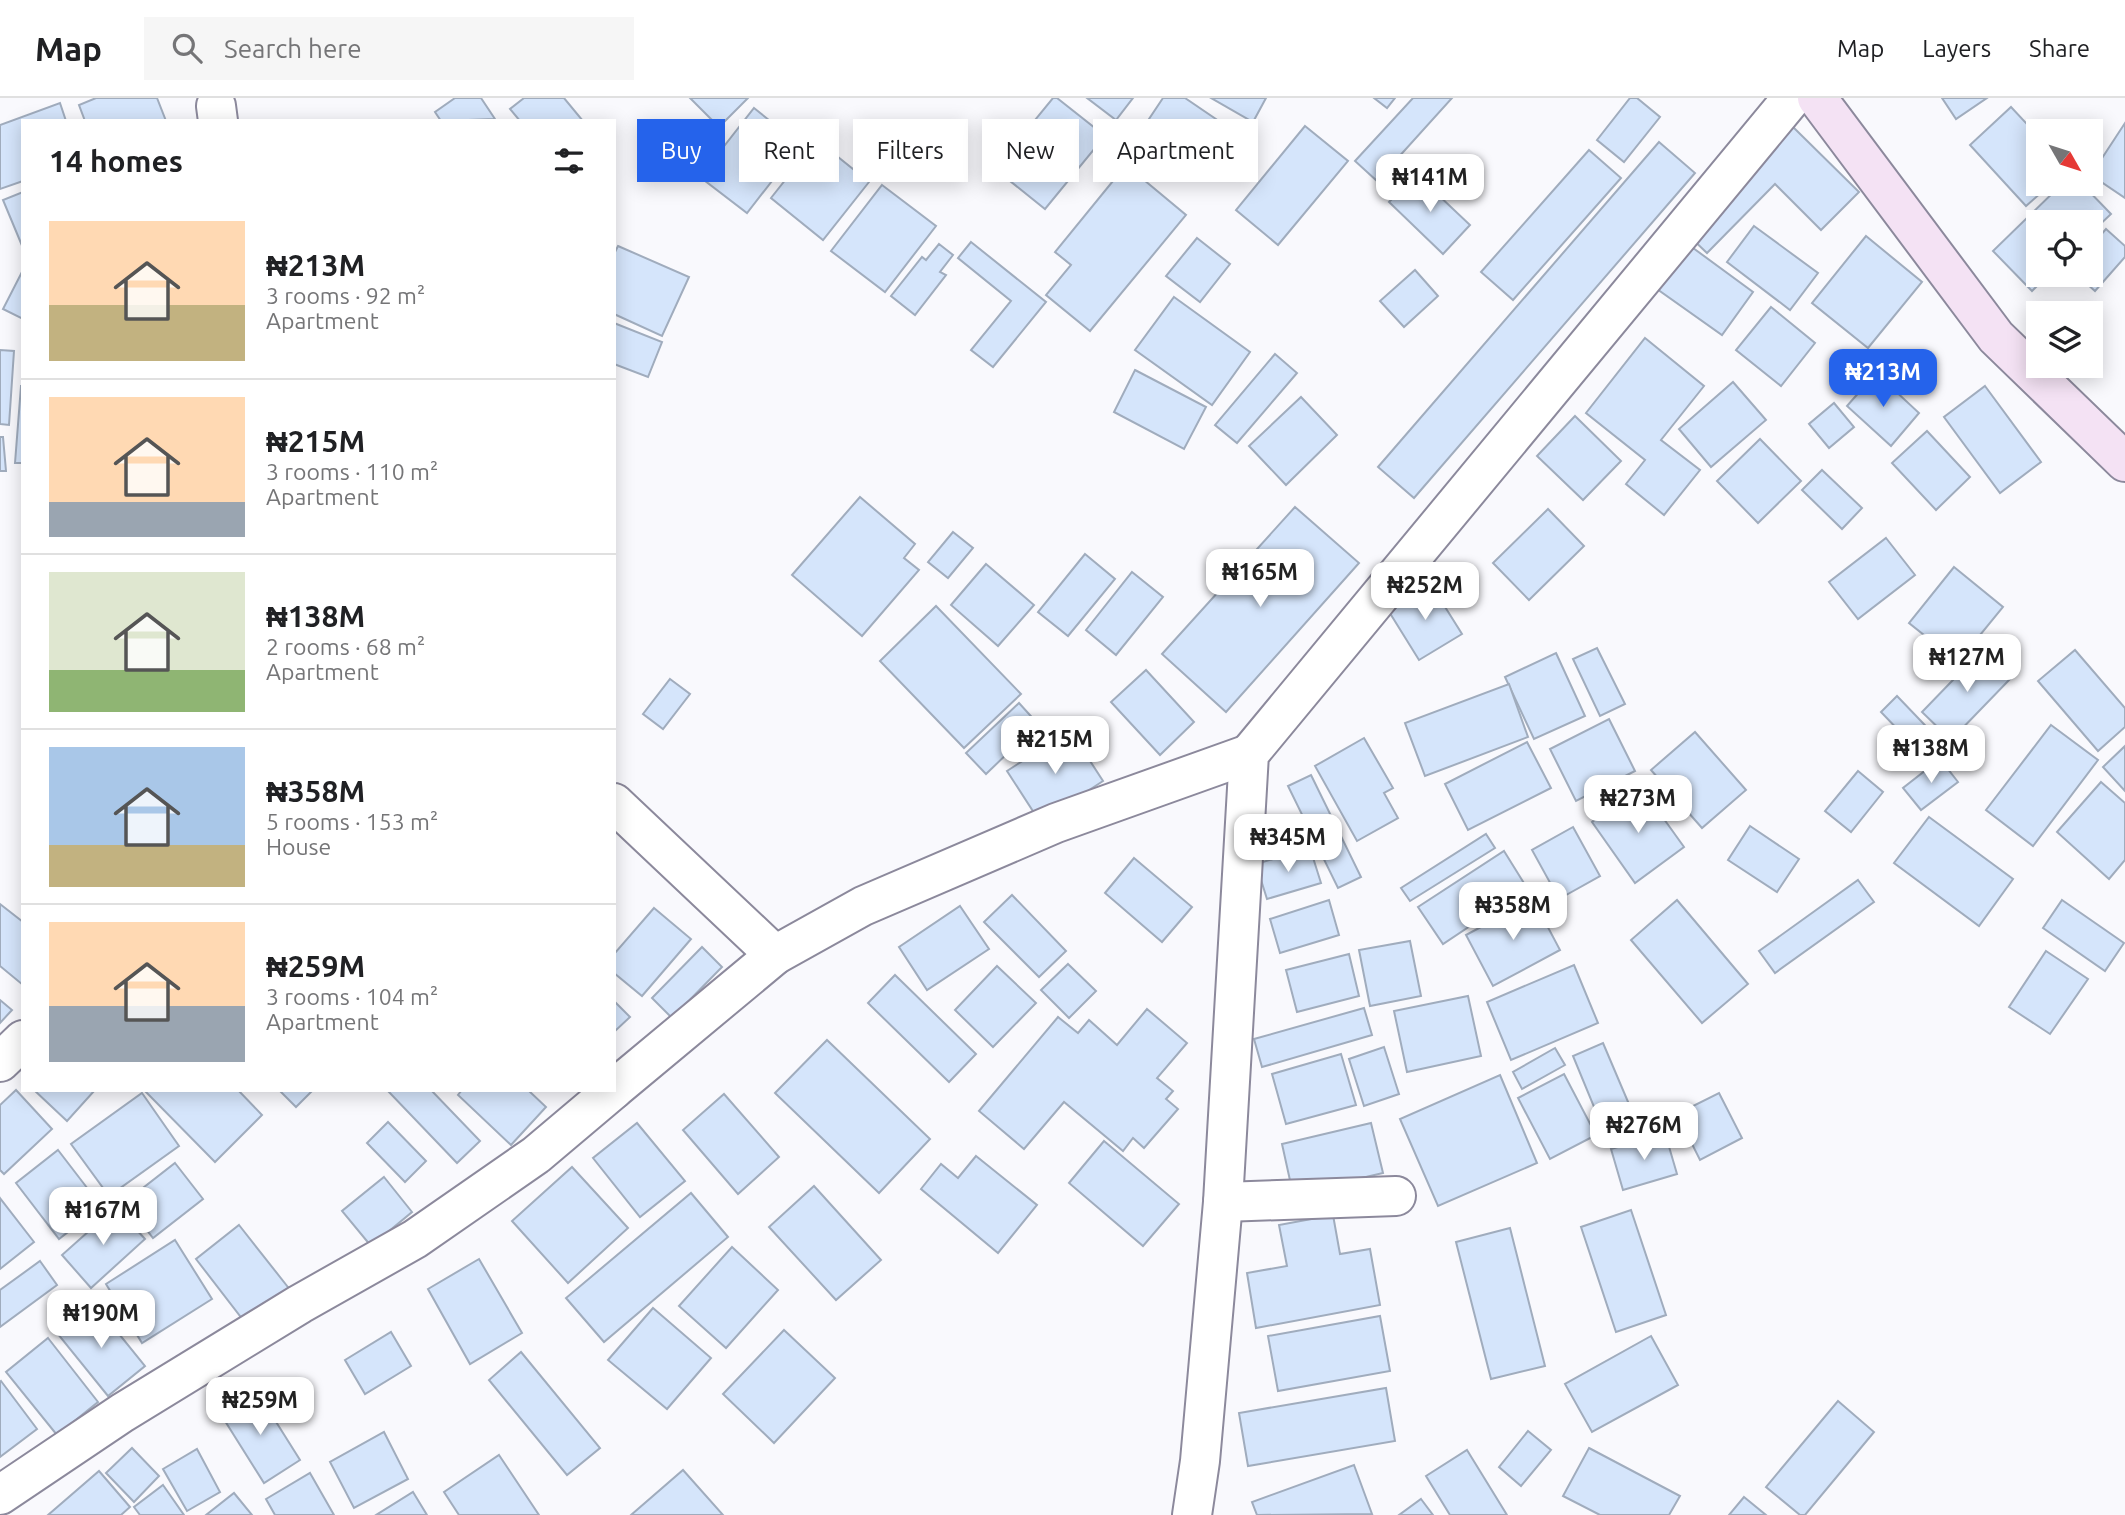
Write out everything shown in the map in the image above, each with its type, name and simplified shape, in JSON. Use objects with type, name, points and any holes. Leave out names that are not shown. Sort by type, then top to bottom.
[{"type":"street","points":[[616,1088],[775,955],[863,906],[1056,823],[1249,754],[1792,98]]},
{"type":"street","points":[[1817,98],[1996,337],[2125,462]]},
{"type":"street","points":[[1192,1515],[1200,1461],[1223,1202],[1249,754]]},
{"type":"street","points":[[616,805],[775,955]]},
{"type":"street","points":[[0,1062],[21,1042]]},
{"type":"street","points":[[0,1495],[122,1413],[300,1304],[415,1240],[536,1155],[612,1092]]},
{"type":"street","points":[[1223,1202],[1396,1196]]},
{"type":"building","points":[[96,98],[157,98],[165,119],[84,119],[79,105]]},
{"type":"building","points":[[455,98],[481,98],[495,119],[440,119],[435,112]]},
{"type":"building","points":[[524,98],[564,98],[581,119],[518,119],[510,109]]},
{"type":"building","points":[[690,98],[748,98],[725,121],[711,119]]},
{"type":"building","points":[[1053,98],[1057,98],[1093,126],[1093,151],[1079,168],[1079,119],[1036,119]]},
{"type":"building","points":[[1087,98],[1133,98],[1115,119]]},
{"type":"building","points":[[1163,98],[1185,98],[1216,119],[1149,119]]},
{"type":"building","points":[[1211,98],[1266,98],[1255,119],[1248,119]]},
{"type":"building","points":[[1374,98],[1395,98],[1387,108]]},
{"type":"building","points":[[1413,98],[1452,98],[1377,181],[1355,161]]},
{"type":"building","points":[[1630,98],[1637,98],[1660,117],[1624,162],[1597,140]]},
{"type":"building","points":[[1942,98],[1987,98],[1956,119]]},
{"type":"building","points":[[60,103],[65,119],[21,119],[21,182],[0,189],[0,125]]},
{"type":"building","points":[[2011,107],[2026,123],[2026,196],[2037,196],[2026,206],[1970,145]]},
{"type":"building","points":[[754,108],[768,119],[745,119]]},
{"type":"building","points":[[2125,123],[2125,198],[2104,184],[2104,155]]},
{"type":"building","points":[[1791,125],[1859,192],[1821,230],[1775,184],[1707,253],[1686,233]]},
{"type":"building","points":[[1305,126],[1348,161],[1278,245],[1236,210]]},
{"type":"building","points":[[739,127],[739,182],[771,182],[747,213],[707,182],[725,182],[725,145]]},
{"type":"building","points":[[1659,142],[1695,173],[1414,498],[1378,467]]},
{"type":"building","points":[[1589,150],[1621,178],[1513,300],[1481,272]]},
{"type":"building","points":[[839,158],[853,169],[853,182],[869,182],[823,240],[771,198],[784,182],[839,182]]},
{"type":"building","points":[[1416,174],[1470,225],[1443,254],[1389,202]]},
{"type":"building","points":[[1011,182],[1067,182],[1045,209]]},
{"type":"building","points":[[1112,182],[1146,182],[1186,215],[1090,331],[1046,295],[1071,265],[1055,252]]},
{"type":"building","points":[[882,185],[936,226],[885,292],[831,251]]},
{"type":"building","points":[[21,193],[21,243],[3,200]]},
{"type":"building","points":[[2050,196],[2094,196],[2111,214],[2103,222],[2103,210],[2035,210]]},
{"type":"building","points":[[2026,219],[2026,285],[1993,251]]},
{"type":"building","points":[[1754,226],[1818,273],[1790,310],[1727,262]]},
{"type":"building","points":[[2106,229],[2125,246],[2125,257],[2103,282],[2103,232]]},
{"type":"building","points":[[1866,236],[1922,282],[1868,348],[1812,303]]},
{"type":"building","points":[[1197,238],[1230,264],[1200,302],[1166,276]]},
{"type":"building","points":[[971,242],[1046,302],[993,367],[971,350],[1011,301],[958,258]]},
{"type":"building","points":[[939,244],[953,255],[940,272],[946,275],[915,315],[891,296],[922,257],[926,260]]},
{"type":"building","points":[[1689,245],[1753,292],[1722,335],[1657,289]]},
{"type":"building","points":[[618,246],[689,277],[662,336],[616,315]]},
{"type":"building","points":[[1415,270],[1438,296],[1404,327],[1380,301]]},
{"type":"building","points":[[21,274],[21,318],[3,309]]},
{"type":"building","points":[[1174,297],[1250,352],[1212,405],[1135,350]]},
{"type":"building","points":[[1771,307],[1815,343],[1781,386],[1736,350]]},
{"type":"building","points":[[616,324],[662,342],[648,377],[616,365]]},
{"type":"building","points":[[1645,338],[1704,386],[1661,440],[1700,470],[1664,515],[1626,484],[1645,460],[1586,413]]},
{"type":"building","points":[[0,350],[14,351],[9,425],[0,424]]},
{"type":"building","points":[[1275,354],[1297,373],[1237,443],[1215,425]]},
{"type":"building","points":[[1135,370],[1206,407],[1184,449],[1114,412]]},
{"type":"building","points":[[1876,373],[1919,413],[1891,446],[1847,406]]},
{"type":"building","points":[[1733,382],[1766,420],[1711,467],[1679,429]]},
{"type":"building","points":[[21,386],[21,463],[15,463]]},
{"type":"building","points":[[1985,386],[2041,462],[2000,493],[1944,417]]},
{"type":"building","points":[[1301,397],[1337,435],[1286,485],[1249,446]]},
{"type":"building","points":[[1834,403],[1854,427],[1829,448],[1809,424]]},
{"type":"building","points":[[1575,416],[1621,461],[1583,500],[1537,456]]},
{"type":"building","points":[[1927,431],[1970,477],[1936,510],[1892,463]]},
{"type":"building","points":[[0,437],[3,437],[6,471],[0,471]]},
{"type":"building","points":[[1760,439],[1801,481],[1758,523],[1717,481]]},
{"type":"building","points":[[1822,470],[1862,508],[1842,529],[1802,490]]},
{"type":"building","points":[[860,497],[915,544],[904,558],[919,570],[862,636],[792,575]]},
{"type":"building","points":[[1295,507],[1359,563],[1226,712],[1162,654]]},
{"type":"building","points":[[1548,509],[1584,546],[1529,600],[1493,563]]},
{"type":"building","points":[[953,532],[973,548],[948,578],[928,562]]},
{"type":"building","points":[[1886,538],[1915,575],[1858,619],[1829,582]]},
{"type":"building","points":[[1085,554],[1115,579],[1068,636],[1038,612]]},
{"type":"building","points":[[986,564],[1034,605],[998,646],[951,605]]},
{"type":"building","points":[[1954,567],[2003,607],[1958,662],[1909,623]]},
{"type":"building","points":[[1132,572],[1163,597],[1116,655],[1086,630]]},
{"type":"building","points":[[1430,583],[1462,634],[1419,660],[1388,610]]},
{"type":"building","points":[[936,606],[1021,694],[964,748],[880,661]]},
{"type":"building","points":[[1597,648],[1625,704],[1600,716],[1573,659]]},
{"type":"building","points":[[1983,649],[2012,677],[1951,740],[1922,712]]},
{"type":"building","points":[[2075,650],[2125,708],[2125,727],[2098,751],[2038,681]]},
{"type":"building","points":[[1556,653],[1585,716],[1534,739],[1505,677]]},
{"type":"building","points":[[1146,670],[1194,722],[1160,755],[1111,702]]},
{"type":"building","points":[[670,679],[690,694],[663,729],[643,714]]},
{"type":"building","points":[[1509,684],[1528,737],[1425,776],[1405,723]]},
{"type":"building","points":[[1897,696],[1943,744],[1927,760],[1881,712]]},
{"type":"building","points":[[1019,703],[1038,724],[986,774],[966,753]]},
{"type":"building","points":[[1609,719],[1635,771],[1576,801],[1550,749]]},
{"type":"building","points":[[2051,725],[2098,760],[2033,846],[1986,810]]},
{"type":"building","points":[[1070,730],[1103,781],[1040,822],[1007,771]]},
{"type":"building","points":[[1695,732],[1746,790],[1702,828],[1651,770]]},
{"type":"building","points":[[1364,738],[1393,788],[1384,793],[1398,818],[1357,841],[1315,766]]},
{"type":"building","points":[[1527,742],[1551,788],[1468,830],[1445,784]]},
{"type":"building","points":[[2125,746],[2125,791],[2103,767]]},
{"type":"building","points":[[1940,759],[1958,782],[1921,810],[1903,788]]},
{"type":"building","points":[[1858,771],[1883,792],[1851,832],[1825,811]]},
{"type":"building","points":[[1311,775],[1361,877],[1338,888],[1288,786]]},
{"type":"building","points":[[2101,782],[2125,803],[2125,860],[2109,879],[2057,832]]},
{"type":"building","points":[[1641,787],[1684,847],[1635,883],[1592,822]]},
{"type":"building","points":[[1929,817],[2013,879],[1979,926],[1894,863]]},
{"type":"building","points":[[1750,826],[1799,859],[1777,892],[1728,860]]},
{"type":"building","points":[[1573,827],[1600,876],[1559,899],[1532,850]]},
{"type":"building","points":[[1486,834],[1495,848],[1410,901],[1401,888]]},
{"type":"building","points":[[1310,848],[1321,883],[1267,899],[1256,864]]},
{"type":"building","points":[[1504,851],[1527,888],[1443,944],[1418,907]]},
{"type":"building","points":[[1134,858],[1192,907],[1162,942],[1105,893]]},
{"type":"building","points":[[1858,880],[1874,902],[1775,973],[1759,951]]},
{"type":"building","points":[[1012,895],[1066,951],[1039,977],[984,922]]},
{"type":"building","points":[[1533,899],[1560,950],[1493,986],[1466,935]]},
{"type":"building","points":[[1329,900],[1339,935],[1280,953],[1270,919]]},
{"type":"building","points":[[1677,900],[1748,984],[1702,1023],[1631,940]]},
{"type":"building","points":[[2062,900],[2124,943],[2105,971],[2043,928]]},
{"type":"building","points":[[0,904],[21,920],[21,983],[0,966]]},
{"type":"building","points":[[960,906],[989,949],[927,990],[899,947]]},
{"type":"building","points":[[654,908],[691,939],[642,996],[616,975],[616,952]]},
{"type":"building","points":[[1410,941],[1421,996],[1370,1006],[1359,950]]},
{"type":"building","points":[[702,947],[722,967],[672,1018],[652,998]]},
{"type":"building","points":[[2046,951],[2088,979],[2050,1034],[2009,1007]]},
{"type":"building","points":[[1349,954],[1359,996],[1297,1012],[1286,970]]},
{"type":"building","points":[[1068,964],[1096,991],[1069,1018],[1041,990]]},
{"type":"building","points":[[1574,965],[1598,1023],[1511,1060],[1487,1002]]},
{"type":"building","points":[[997,966],[1036,1003],[993,1047],[955,1010]]},
{"type":"building","points":[[895,975],[976,1054],[949,1082],[868,1003]]},
{"type":"building","points":[[1468,996],[1481,1056],[1407,1072],[1394,1011]]},
{"type":"building","points":[[0,1000],[12,1010],[0,1023]]},
{"type":"building","points":[[616,1003],[630,1017],[616,1030]]},
{"type":"building","points":[[1364,1008],[1372,1035],[1262,1067],[1254,1039]]},
{"type":"building","points":[[1147,1009],[1187,1043],[1157,1078],[1173,1091],[1166,1099],[1178,1109],[1144,1148],[1133,1138],[1123,1151],[1064,1102],[1024,1149],[979,1111],[1058,1017],[1078,1033],[1089,1020],[1117,1045]]},
{"type":"building","points":[[827,1040],[930,1139],[879,1193],[775,1093]]},
{"type":"building","points":[[1603,1043],[1637,1123],[1606,1136],[1573,1056]]},
{"type":"building","points":[[1384,1047],[1399,1094],[1364,1106],[1349,1059]]},
{"type":"building","points":[[1555,1048],[1565,1065],[1522,1089],[1513,1072]]},
{"type":"building","points":[[1341,1054],[1356,1105],[1286,1124],[1272,1074]]},
{"type":"building","points":[[1564,1074],[1596,1135],[1550,1159],[1518,1098]]},
{"type":"building","points":[[1500,1075],[1537,1163],[1438,1206],[1400,1119]]},
{"type":"building","points":[[16,1090],[52,1129],[4,1174],[0,1170],[0,1105]]},
{"type":"building","points":[[36,1092],[93,1092],[67,1121]]},
{"type":"building","points":[[146,1092],[240,1092],[262,1115],[215,1162]]},
{"type":"building","points":[[281,1092],[311,1092],[296,1107]]},
{"type":"building","points":[[389,1092],[433,1092],[480,1141],[457,1163]]},
{"type":"building","points":[[460,1092],[530,1092],[546,1107],[511,1145],[458,1095]]},
{"type":"building","points":[[142,1093],[179,1146],[109,1196],[71,1144]]},
{"type":"building","points":[[1719,1093],[1742,1138],[1700,1160],[1677,1114]]},
{"type":"building","points":[[724,1094],[779,1157],[738,1194],[683,1130]]},
{"type":"building","points":[[388,1122],[426,1161],[405,1182],[367,1143]]},
{"type":"building","points":[[637,1123],[685,1181],[640,1217],[593,1158]]},
{"type":"building","points":[[1371,1123],[1383,1173],[1293,1194],[1282,1144]]},
{"type":"building","points":[[1665,1133],[1677,1174],[1623,1190],[1611,1149]]},
{"type":"building","points":[[1104,1141],[1179,1204],[1143,1246],[1069,1183]]},
{"type":"building","points":[[58,1150],[101,1206],[59,1239],[16,1183]]},
{"type":"building","points":[[976,1156],[1037,1205],[998,1253],[921,1189],[941,1164],[958,1178]]},
{"type":"building","points":[[175,1163],[203,1199],[153,1238],[125,1202]]},
{"type":"building","points":[[572,1167],[628,1228],[568,1283],[512,1221]]},
{"type":"building","points":[[384,1177],[412,1212],[371,1246],[342,1211]]},
{"type":"building","points":[[814,1186],[881,1260],[836,1300],[769,1227]]},
{"type":"building","points":[[691,1193],[728,1237],[604,1342],[566,1298]]},
{"type":"building","points":[[0,1198],[34,1242],[0,1269]]},
{"type":"building","points":[[116,1207],[145,1239],[91,1288],[62,1255]]},
{"type":"building","points":[[1631,1210],[1666,1315],[1616,1332],[1581,1227]]},
{"type":"building","points":[[1333,1215],[1340,1254],[1370,1249],[1380,1305],[1256,1328],[1247,1273],[1287,1266],[1279,1225]]},
{"type":"building","points":[[239,1225],[291,1291],[247,1325],[196,1259]]},
{"type":"building","points":[[1510,1228],[1545,1366],[1491,1379],[1456,1242]]},
{"type":"building","points":[[175,1240],[212,1299],[142,1343],[106,1284]]},
{"type":"building","points":[[732,1247],[778,1290],[726,1348],[679,1306]]},
{"type":"building","points":[[479,1259],[522,1333],[470,1364],[428,1289]]},
{"type":"building","points":[[40,1261],[57,1285],[0,1327],[0,1290]]},
{"type":"building","points":[[94,1303],[145,1366],[108,1396],[57,1333]]},
{"type":"building","points":[[653,1308],[711,1358],[667,1409],[608,1360]]},
{"type":"building","points":[[1380,1316],[1390,1371],[1278,1391],[1268,1336]]},
{"type":"building","points":[[784,1330],[835,1378],[774,1443],[723,1394]]},
{"type":"building","points":[[391,1332],[411,1366],[365,1394],[345,1360]]},
{"type":"building","points":[[1651,1336],[1678,1385],[1592,1432],[1565,1384]]},
{"type":"building","points":[[48,1338],[98,1402],[57,1435],[6,1372]]},
{"type":"building","points":[[521,1352],[600,1448],[567,1475],[489,1380]]},
{"type":"building","points":[[0,1382],[37,1429],[0,1457]]},
{"type":"building","points":[[1386,1388],[1395,1441],[1248,1466],[1239,1413]]},
{"type":"building","points":[[256,1390],[300,1460],[264,1483],[220,1413]]},
{"type":"building","points":[[1838,1401],[1874,1432],[1805,1515],[1800,1515],[1766,1487]]},
{"type":"building","points":[[1528,1431],[1551,1450],[1521,1486],[1499,1467]]},
{"type":"building","points":[[384,1432],[408,1479],[354,1508],[330,1462]]},
{"type":"building","points":[[132,1448],[159,1476],[134,1502],[106,1473]]},
{"type":"building","points":[[1589,1448],[1680,1496],[1669,1515],[1600,1515],[1563,1496]]},
{"type":"building","points":[[197,1449],[220,1492],[187,1511],[163,1469]]},
{"type":"building","points":[[1467,1450],[1507,1515],[1450,1515],[1426,1476]]},
{"type":"building","points":[[499,1455],[539,1515],[459,1515],[444,1492]]},
{"type":"building","points":[[1354,1465],[1372,1514],[1257,1515],[1252,1502]]},
{"type":"building","points":[[683,1470],[723,1515],[631,1515]]},
{"type":"building","points":[[99,1471],[130,1507],[121,1515],[48,1515]]},
{"type":"building","points":[[310,1473],[334,1515],[275,1515],[266,1499]]},
{"type":"building","points":[[163,1485],[184,1515],[140,1515],[134,1507]]},
{"type":"building","points":[[413,1492],[427,1515],[376,1515]]},
{"type":"building","points":[[234,1493],[252,1515],[206,1515]]},
{"type":"building","points":[[1744,1497],[1766,1515],[1729,1515]]},
{"type":"building","points":[[1421,1499],[1433,1515],[1399,1515]]}]
